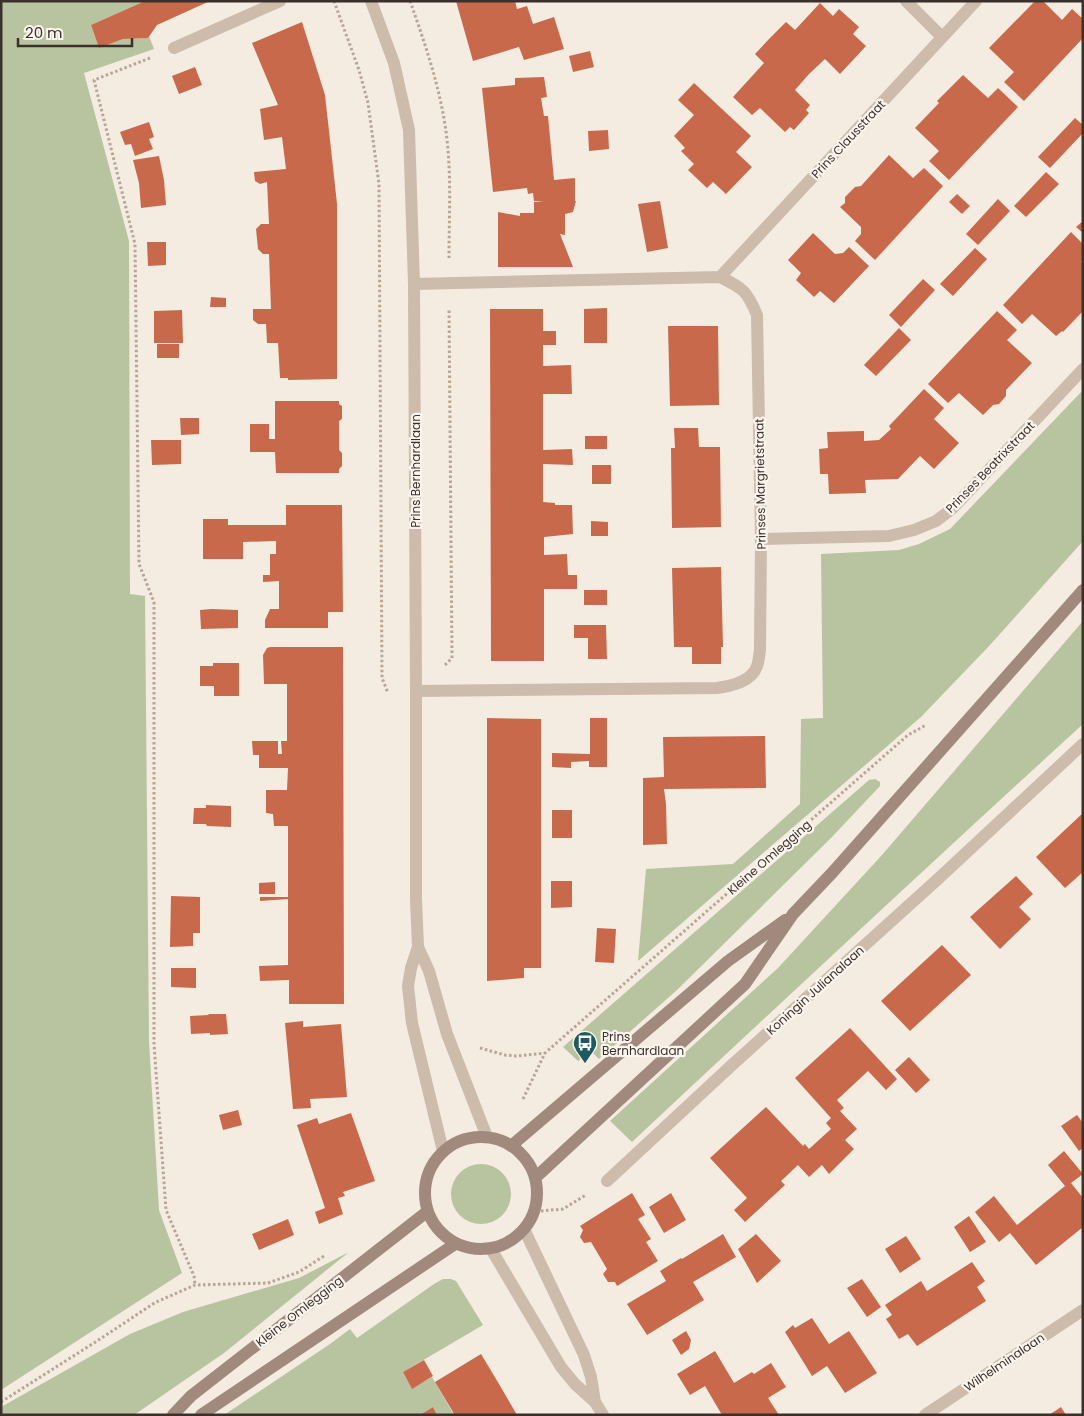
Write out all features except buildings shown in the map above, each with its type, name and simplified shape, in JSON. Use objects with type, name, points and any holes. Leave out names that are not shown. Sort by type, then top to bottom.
[{"type":"street","points":[[174,48],[280,1]]},
{"type":"street","name":"Prins Bernhardlaan","points":[[371,1],[394,63],[409,130],[414,284],[416,899],[418,947],[411,968],[408,986],[412,1023],[443,1151]]},
{"type":"street","points":[[906,1],[942,37]]},
{"type":"street","name":"Prins Clausstraat","points":[[720,277],[976,1]]},
{"type":"street","points":[[414,284],[720,277]]},
{"type":"street","name":"Prinses Margrietstraat","points":[[416,692],[716,688],[732,686],[748,678],[757,667],[760,650],[761,539],[757,315],[751,300],[740,287],[720,277]]},
{"type":"street","name":"Prinses Beatrixstraat","points":[[761,539],[888,536],[914,530],[936,521],[954,508],[1083,369]]},
{"type":"street","points":[[535,1178],[745,984],[793,914],[832,874],[1083,590]]},
{"type":"street","name":"Koningin Julianalaan","points":[[607,1181],[1083,744]]},
{"type":"street","points":[[507,1143],[728,961],[793,914]]},
{"type":"street","name":"Prins Bernhardlaan","points":[[418,947],[429,971],[448,1034],[487,1137]]},
{"type":"street","points":[[487,1137],[507,1143],[520,1152],[527,1160],[535,1178],[537,1198],[534,1211],[528,1223],[519,1234],[508,1242],[491,1248],[473,1249],[456,1244],[441,1233],[432,1221],[428,1211],[424,1194],[426,1179],[433,1164],[443,1151],[458,1142],[472,1138],[487,1137]]},
{"type":"street","name":"Kleine Omlegging","points":[[173,1415],[191,1396],[428,1211]]},
{"type":"street","points":[[524,1229],[584,1355],[596,1402],[603,1415]]},
{"type":"street","points":[[201,1415],[456,1244]]},
{"type":"street","points":[[491,1248],[561,1367],[596,1402]]},
{"type":"street","name":"Wilhelminalaan","points":[[925,1415],[1083,1310]]},
{"type":"path","points":[[334,1],[359,70],[368,103],[379,184],[382,678]]},
{"type":"path","points":[[410,1],[428,52],[444,120],[448,149],[452,658]]},
{"type":"path","points":[[174,48],[94,80],[135,244],[139,564],[154,602],[154,1044],[166,1210],[194,1276],[194,1285]]},
{"type":"path","name":"Kleine Omlegging","points":[[507,1143],[546,1053],[908,735],[932,721]]},
{"type":"path","points":[[479,1047],[505,1055],[516,1056],[546,1053]]},
{"type":"path","points":[[534,1211],[563,1210],[607,1181]]},
{"type":"path","points":[[1,1402],[156,1302],[194,1285],[268,1283],[299,1272],[330,1252]]},
{"type":"green space","points":[[1,1],[145,1],[91,25],[99,48],[123,39],[148,38],[149,36],[154,49],[84,73],[129,241],[130,594],[145,596],[149,1041],[159,1210],[182,1273],[1,1390]]},
{"type":"green space","points":[[1083,390],[1083,541],[990,645],[921,717],[638,961],[646,869],[733,864],[800,804],[801,719],[823,718],[821,554],[899,550],[919,544],[950,529]]},
{"type":"green space","points":[[1083,621],[1083,724],[632,1142],[610,1121],[778,968],[882,855]]},
{"type":"green space","points":[[875,779],[880,782],[880,786],[831,838],[677,990],[599,1059],[590,1050],[578,1061],[563,1047],[869,780]]},
{"type":"green space","points":[[481,1164],[498,1169],[506,1177],[511,1194],[506,1211],[498,1219],[481,1224],[464,1219],[456,1211],[451,1194],[456,1177],[464,1169]]},
{"type":"green space","points":[[349,1252],[224,1353],[134,1415],[1,1415],[1,1407],[130,1334],[183,1312],[299,1278]]},
{"type":"green space","points":[[443,1279],[456,1281],[483,1325],[403,1372],[412,1388],[432,1377],[454,1415],[437,1415],[433,1407],[420,1415],[224,1415],[350,1329],[357,1338]]},
{"type":"place","name":"Prins Bernhardlaan","points":[[585,1064]]}]
